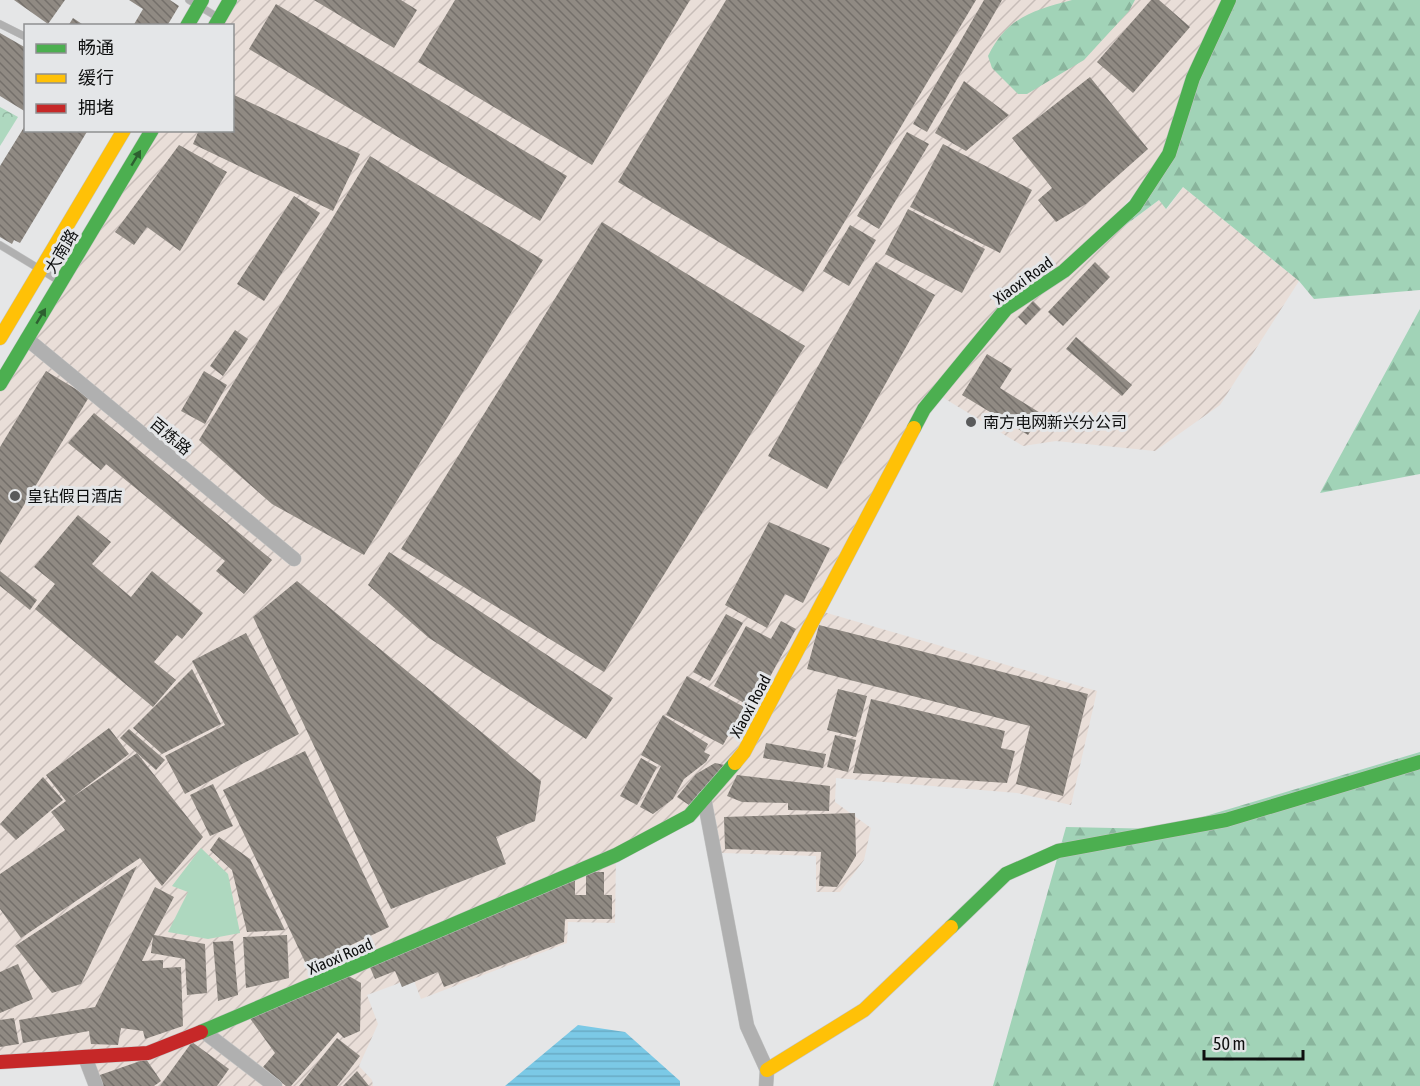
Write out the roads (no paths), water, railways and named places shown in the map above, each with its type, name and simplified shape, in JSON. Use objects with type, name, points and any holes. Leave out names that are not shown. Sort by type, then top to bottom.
[{"type":"street","points":[[217,22],[230,0]]},
{"type":"street","name":"Xiaoxi Road","points":[[0,1062],[148,1053],[616,855],[688,816],[744,752],[924,409],[1006,309],[1064,271],[1135,206],[1169,154],[1192,78],[1229,0]]},
{"type":"street","points":[[188,24],[197,2]]},
{"type":"street","name":"大南路","points":[[0,338],[123,132]]},
{"type":"street","name":"大南路","points":[[61,282],[58,287],[151,132]]},
{"type":"street","name":"大南路","points":[[0,384],[61,282]]},
{"type":"street","name":"百炼路","points":[[27,339],[294,560]]},
{"type":"street","points":[[767,1070],[864,1010],[1006,874],[1058,851],[1226,820],[1420,762]]},
{"type":"street","points":[[704,798],[747,1026],[767,1070],[766,1086]]},
{"type":"street","points":[[203,1031],[274,1086]]},
{"type":"street","points":[[85,1057],[96,1086]]},
{"type":"lane","points":[[197,2],[217,22]]},
{"type":"lane","points":[[0,24],[24,36]]},
{"type":"lane","points":[[0,245],[61,282]]},
{"type":"water","points":[[578,1025],[625,1032],[680,1081],[680,1086],[505,1086]]},
{"type":"place","name":"南方电网新兴分公司","points":[[971,422]]},
{"type":"place","name":"皇钻假日酒店","points":[[15,496]]}]
